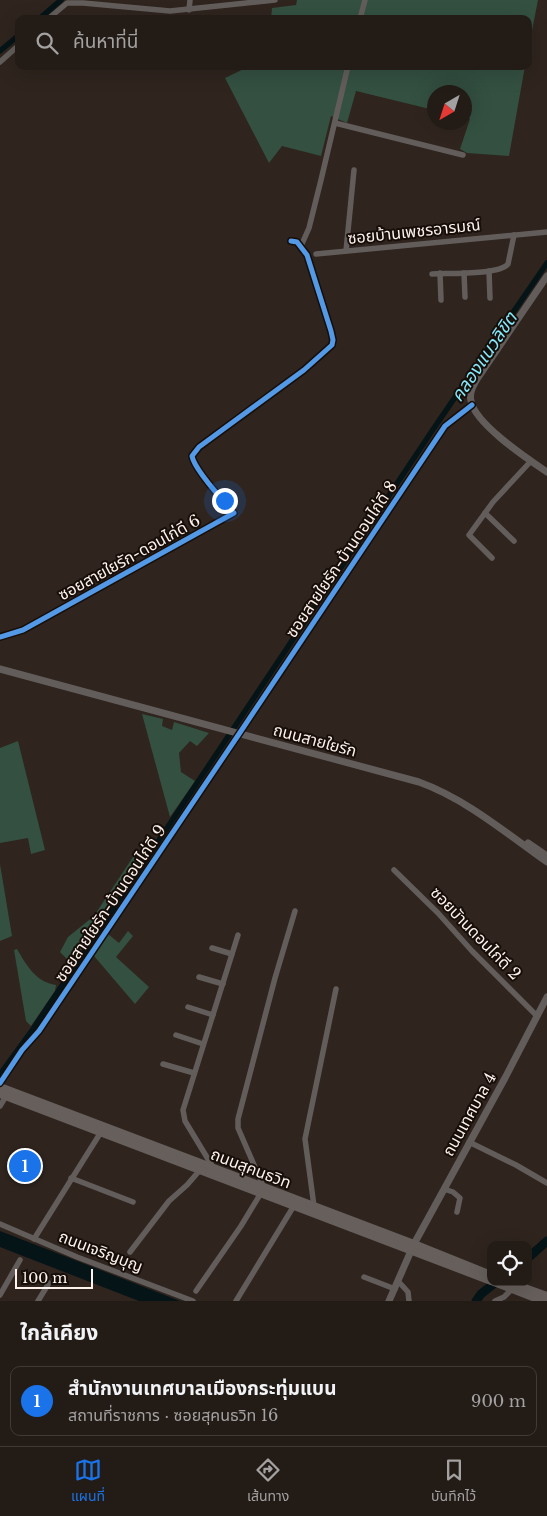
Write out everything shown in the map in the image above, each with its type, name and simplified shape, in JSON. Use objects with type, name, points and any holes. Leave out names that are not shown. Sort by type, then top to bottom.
[{"type":"main road","name":"ถนนสุคนธวิท","points":[[0,1087],[214,1169],[295,1203],[413,1247]]},
{"type":"main road","name":"ถนนสุคนธวิท","points":[[3,1095],[218,1177],[262,1190]]},
{"type":"main road","name":"ถนนสุคนธวิท","points":[[295,1203],[314,1206],[487,1278]]},
{"type":"main road","name":"ถนนสุคนธวิท","points":[[508,1286],[541,1298]]},
{"type":"street","points":[[53,15],[68,2],[159,11],[189,3],[275,0]]},
{"type":"street","points":[[361,15],[365,0]]},
{"type":"street","points":[[0,62],[15,49]]},
{"type":"street","points":[[290,241],[297,242],[302,246],[309,228],[347,70]]},
{"type":"street","points":[[335,123],[463,154]]},
{"type":"street","points":[[346,251],[354,170]]},
{"type":"street","name":"ซอยบ้านเพชรอารมณ์","points":[[316,254],[547,232]]},
{"type":"street","points":[[432,274],[489,271],[503,268],[508,264],[514,235]]},
{"type":"street","name":"ซอยสายใยรัก-ดอนไก่ดี 6","points":[[0,637],[23,630],[234,512],[192,461],[192,456],[199,447],[304,370],[332,345],[331,331],[307,255],[302,246]]},
{"type":"street","points":[[489,271],[490,298]]},
{"type":"street","points":[[440,273],[442,300]]},
{"type":"street","points":[[464,273],[465,297]]},
{"type":"street","points":[[547,276],[477,379],[471,393],[472,405],[485,424],[547,472]]},
{"type":"street","name":"ซอยสายใยรัก-บ้านดอนไก่ดี 8","points":[[238,734],[444,426],[472,405]]},
{"type":"street","points":[[492,558],[469,535],[485,513],[531,461]]},
{"type":"street","points":[[485,513],[514,541]]},
{"type":"street","name":"ถนนสายใยรัก","points":[[0,669],[438,789],[523,844],[547,862]]},
{"type":"street","name":"ซอยสายใยรัก-บ้านดอนไก่ดี 9","points":[[0,1083],[22,1050],[39,1031],[238,734]]},
{"type":"street","name":"ถนนสายใยรัก","points":[[523,844],[529,844],[547,856]]},
{"type":"street","name":"ซอยบัานดอนไก่ดี 2","points":[[394,870],[538,1016]]},
{"type":"street","points":[[196,1291],[241,1226],[262,1190],[238,1128],[238,1119],[275,978],[296,911]]},
{"type":"street","points":[[218,1177],[183,1116],[194,1073],[238,935]]},
{"type":"street","points":[[212,948],[232,954]]},
{"type":"street","points":[[199,977],[222,984]]},
{"type":"street","points":[[314,1206],[305,1139],[336,988]]},
{"type":"street","name":"ถนนเทศบาล 4","points":[[390,1301],[413,1247],[547,997]]},
{"type":"street","points":[[188,1007],[213,1015]]},
{"type":"street","points":[[176,1035],[203,1044]]},
{"type":"street","points":[[163,1064],[194,1073]]},
{"type":"street","points":[[0,1106],[3,1095]]},
{"type":"street","points":[[34,1239],[101,1132]]},
{"type":"street","points":[[469,1142],[547,1184]]},
{"type":"street","points":[[130,1252],[169,1201],[200,1170]]},
{"type":"street","points":[[71,1178],[133,1202]]},
{"type":"street","points":[[444,1189],[453,1192],[460,1198],[456,1212]]},
{"type":"street","points":[[236,1301],[295,1203]]},
{"type":"street","name":"ถนนเจริญบุญ","points":[[0,1224],[193,1301]]},
{"type":"street","points":[[0,1295],[20,1260]]},
{"type":"street","points":[[364,1276],[395,1289]]},
{"type":"street","points":[[398,1281],[408,1292],[409,1301]]},
{"type":"street","points":[[38,1301],[49,1283]]},
{"type":"street","points":[[494,1301],[504,1297],[508,1286]]},
{"type":"green space","points":[[297,0],[538,0],[532,31],[532,15],[271,15],[272,8],[296,5]]},
{"type":"green space","points":[[242,70],[524,70],[509,156],[467,153],[460,149],[466,130],[472,130],[472,85],[427,85],[427,108],[356,91],[347,123],[331,116],[321,156],[282,146],[269,163],[225,78]]},
{"type":"green space","points":[[142,714],[163,719],[162,726],[172,730],[174,722],[209,733],[197,746],[190,741],[179,753],[181,772],[195,781],[170,817]]},
{"type":"green space","points":[[18,741],[45,850],[31,854],[28,838],[0,843],[0,748]]},
{"type":"green space","points":[[133,857],[141,859],[72,964],[60,952],[68,937],[94,916]]},
{"type":"green space","points":[[0,864],[12,936],[0,941]]},
{"type":"green space","points":[[128,931],[133,936],[116,957],[149,987],[135,1004],[94,956],[108,934],[119,943]]},
{"type":"green space","points":[[17,949],[28,967],[38,977],[56,985],[55,991],[31,1026],[26,1021],[14,950]]},
{"type":"shaded area","points":[[0,1231],[180,1301],[139,1301],[0,1247]]},
{"type":"waterway","points":[[44,15],[61,0]]},
{"type":"waterway","points":[[0,51],[15,38]]},
{"type":"waterway","name":"คลองแนวลิขิต","points":[[1,1073],[33,1029],[434,428],[547,263]]},
{"type":"waterway","points":[[532,1254],[547,1241]]},
{"type":"waterway","points":[[476,1301],[491,1286]]},
{"type":"cycle path","points":[[0,637],[23,630],[234,513],[198,469],[192,456],[199,447],[304,370],[332,345],[331,331],[307,255],[297,242],[291,241]]},
{"type":"cycle path","points":[[0,1083],[22,1050],[39,1031],[445,426],[472,405]]},
{"type":"place","name":"สำนักงานเทศบาลเมืองกระทุ่มแบน","points":[[25,1166]]}]
